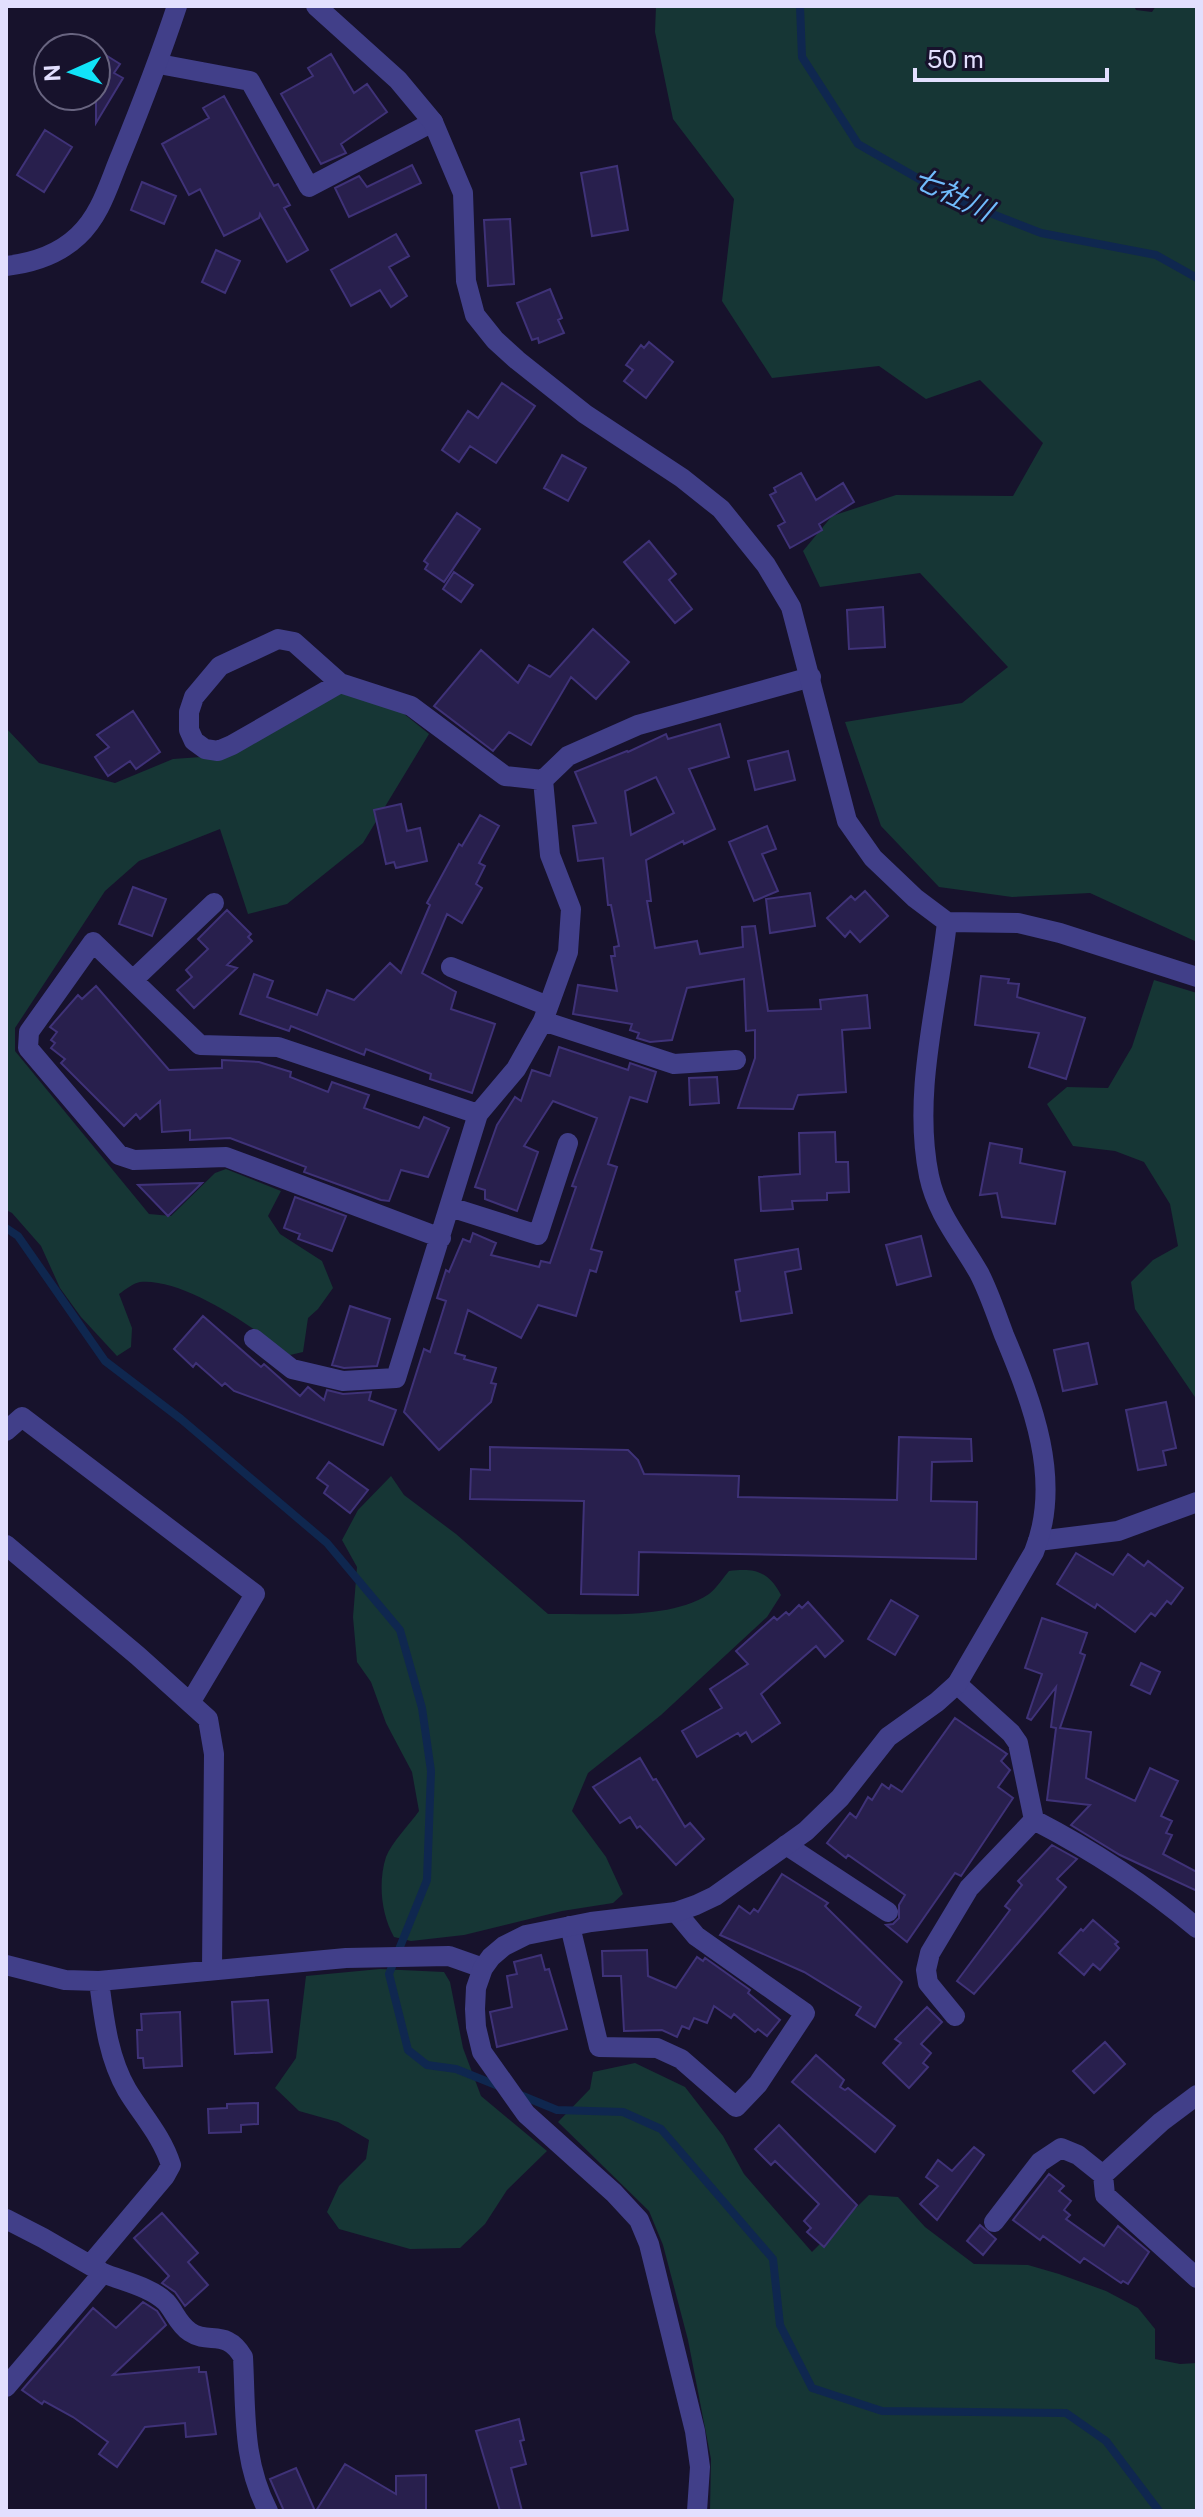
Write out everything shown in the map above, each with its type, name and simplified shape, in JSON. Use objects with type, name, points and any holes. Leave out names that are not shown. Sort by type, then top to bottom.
[{"type":"street","points":[[6,266],[56,253],[79,236],[98,211],[159,64],[177,6]]},
{"type":"street","points":[[316,6],[398,80],[433,122],[463,193],[466,281],[475,315],[495,340],[585,414],[682,478],[721,509],[766,565],[791,607],[847,821],[873,858],[915,898],[947,922],[1018,923],[1060,933],[1197,977]]},
{"type":"street","points":[[159,64],[250,81],[309,187],[433,122]]},
{"type":"street","points":[[340,683],[218,751],[205,749],[194,741],[189,730],[189,712],[194,697],[220,666],[278,639],[294,642],[340,683],[411,706],[505,776],[543,780],[568,756],[638,725],[811,677]]},
{"type":"street","points":[[254,1339],[292,1369],[343,1381],[396,1378],[478,1114],[516,1069],[545,1013],[568,952],[571,909],[550,855],[543,780]]},
{"type":"street","points":[[133,980],[214,903]]},
{"type":"street","points":[[697,2511],[700,2467],[695,2431],[655,2267],[639,2220],[614,2193],[526,2114],[482,2052],[476,2027],[476,1988],[483,1968],[504,1946],[526,1935],[676,1912],[715,1896],[806,1831],[840,1798],[888,1737],[957,1684],[1019,1580],[1038,1541],[1046,1504],[1045,1466],[1025,1385],[980,1274],[937,1205],[926,1153],[924,1104],[947,922]]},
{"type":"street","points":[[441,1238],[226,1157],[134,1160],[119,1155],[28,1048],[29,1032],[93,942],[200,1045],[278,1047],[478,1114]]},
{"type":"street","points":[[451,967],[545,1013],[674,1064],[736,1060]]},
{"type":"street","points":[[450,1207],[538,1235],[568,1143]]},
{"type":"street","points":[[6,1431],[22,1417],[255,1594],[190,1703]]},
{"type":"street","points":[[1038,1541],[1118,1531],[1197,1502]]},
{"type":"street","points":[[6,1545],[208,1719],[214,1754],[212,1969]]},
{"type":"street","points":[[957,1684],[1018,1743],[1034,1820]]},
{"type":"street","points":[[1034,1820],[1109,1864],[1197,1928]]},
{"type":"street","points":[[955,2016],[928,1983],[926,1970],[930,1953],[969,1888],[1034,1820]]},
{"type":"street","points":[[786,1845],[888,1912]]},
{"type":"street","points":[[570,1926],[599,2047],[657,2048],[681,2059],[736,2107],[758,2084],[805,2013],[696,1936],[676,1912]]},
{"type":"street","points":[[6,1965],[65,1980],[99,1981],[346,1958],[449,1956],[483,1968]]},
{"type":"street","points":[[6,2387],[171,2165],[166,2151],[126,2088],[113,2061],[99,1981]]},
{"type":"street","points":[[1103,2175],[1161,2122],[1197,2095]]},
{"type":"street","points":[[994,2222],[1040,2162],[1061,2148],[1078,2155],[1103,2175],[1105,2195],[1197,2278]]},
{"type":"street","points":[[6,2219],[96,2269],[153,2293],[166,2302],[181,2325],[193,2335],[219,2337],[237,2347],[243,2357],[248,2456],[255,2485],[268,2511]]},
{"type":"green space","points":[[656,6],[1134,6],[1136,10],[1152,12],[1156,6],[1197,6],[1197,942],[1090,893],[1012,897],[939,887],[881,826],[845,722],[962,703],[1008,667],[920,573],[820,587],[803,551],[832,516],[896,495],[1013,496],[1043,443],[980,380],[926,399],[879,366],[772,378],[722,301],[734,199],[673,119],[655,32]]},
{"type":"green space","points":[[335,686],[403,713],[429,734],[363,843],[287,904],[248,914],[220,829],[139,861],[105,891],[15,1028],[15,1051],[149,1214],[171,1216],[215,1173],[226,1169],[281,1191],[268,1216],[280,1234],[322,1261],[333,1288],[308,1318],[303,1352],[290,1355],[239,1319],[198,1296],[158,1283],[140,1282],[119,1294],[132,1328],[131,1347],[117,1356],[81,1317],[60,1288],[41,1246],[6,1210],[6,728],[39,763],[115,783],[173,759],[229,755]]},
{"type":"green space","points":[[1154,980],[1197,993],[1197,1400],[1135,1309],[1131,1282],[1153,1260],[1178,1246],[1170,1204],[1144,1162],[1115,1151],[1073,1146],[1047,1104],[1067,1087],[1108,1088],[1132,1047]]},
{"type":"green space","points":[[391,1476],[404,1495],[456,1534],[548,1614],[631,1614],[673,1608],[709,1594],[729,1571],[738,1570],[766,1576],[781,1595],[767,1617],[661,1715],[588,1773],[572,1811],[606,1857],[623,1894],[613,1903],[562,1911],[464,1935],[411,1941],[394,1937],[384,1908],[384,1867],[392,1845],[419,1811],[412,1772],[386,1723],[371,1682],[357,1662],[353,1617],[357,1567],[342,1540],[358,1510]]},
{"type":"green space","points":[[380,1969],[444,1972],[450,1982],[463,2048],[481,2096],[547,2151],[507,2190],[485,2224],[460,2248],[410,2249],[339,2229],[327,2212],[339,2186],[366,2159],[369,2140],[338,2122],[299,2111],[275,2088],[296,2058],[306,1976]]},
{"type":"green space","points":[[635,2063],[685,2087],[723,2136],[744,2174],[812,2252],[869,2195],[898,2197],[925,2227],[974,2264],[1028,2265],[1106,2291],[1138,2308],[1155,2329],[1155,2359],[1180,2364],[1197,2363],[1197,2511],[710,2511],[711,2459],[688,2340],[663,2245],[649,2211],[558,2122],[590,2089],[593,2072]]},
{"type":"building","points":[[331,54],[354,93],[367,84],[387,112],[341,144],[346,153],[321,164],[281,94],[313,76],[308,68]]},
{"type":"building","points":[[112,59],[120,64],[114,73],[123,78],[112,96]]},
{"type":"building","points":[[224,96],[274,186],[278,184],[290,205],[284,208],[308,250],[287,262],[260,214],[259,218],[224,236],[200,189],[189,195],[162,144],[209,118],[203,108]]},
{"type":"building","points":[[45,130],[72,147],[44,192],[17,175]]},
{"type":"building","points":[[412,165],[421,183],[349,217],[335,188],[359,176],[367,187]]},
{"type":"building","points":[[617,166],[628,230],[592,236],[581,173]]},
{"type":"building","points":[[142,182],[176,196],[164,224],[131,210]]},
{"type":"building","points":[[510,219],[514,284],[488,286],[484,220]]},
{"type":"building","points":[[396,234],[409,256],[389,267],[407,296],[391,307],[380,290],[351,306],[331,270]]},
{"type":"building","points":[[216,250],[240,261],[225,293],[202,282]]},
{"type":"building","points":[[550,289],[562,318],[558,320],[564,333],[539,343],[538,338],[532,340],[517,303]]},
{"type":"building","points":[[649,342],[673,362],[646,398],[624,381],[633,370],[626,365],[641,345],[644,348]]},
{"type":"building","points":[[502,383],[535,406],[496,463],[470,446],[459,462],[442,450],[468,411],[478,418]]},
{"type":"building","points":[[562,455],[586,468],[568,501],[544,488]]},
{"type":"building","points":[[801,473],[816,500],[843,483],[854,502],[819,524],[822,530],[790,548],[778,526],[785,522],[770,495],[776,492],[774,488]]},
{"type":"building","points":[[457,513],[480,529],[444,582],[425,569],[428,564],[424,561]]},
{"type":"building","points":[[649,541],[676,574],[669,580],[692,609],[675,623],[624,562]]},
{"type":"building","points":[[454,572],[473,585],[461,602],[443,589]]},
{"type":"building","points":[[883,607],[885,647],[849,649],[847,610]]},
{"type":"building","points":[[593,629],[629,662],[596,699],[571,677],[531,745],[509,732],[493,751],[434,706],[481,650],[518,683],[529,665],[550,677]]},
{"type":"building","points":[[133,711],[160,752],[136,769],[130,761],[108,776],[95,757],[109,747],[97,735]]},
{"type":"building","points":[[720,724],[729,757],[689,769],[715,829],[646,860],[651,901],[647,901],[655,948],[697,941],[700,954],[743,947],[742,927],[755,926],[768,1011],[821,1009],[820,1000],[867,995],[870,1028],[842,1030],[846,1092],[798,1095],[793,1109],[738,1108],[755,1058],[755,1030],[746,1031],[744,979],[687,988],[672,1040],[650,1042],[637,1038],[639,1033],[630,1030],[632,1024],[573,1014],[578,985],[617,991],[611,956],[615,956],[614,947],[619,946],[611,905],[608,905],[603,858],[578,861],[573,826],[596,823],[575,772],[666,734],[668,739]],"holes":[[[656,777],[674,813],[631,835],[625,791]]]},
{"type":"building","points":[[788,751],[795,780],[755,790],[748,761]]},
{"type":"building","points":[[401,804],[407,831],[420,828],[427,861],[396,868],[394,862],[386,864],[374,810]]},
{"type":"building","points":[[480,815],[499,826],[479,863],[485,866],[476,884],[482,888],[462,923],[447,914],[422,973],[456,992],[451,1009],[495,1024],[472,1093],[430,1079],[431,1074],[366,1049],[364,1055],[291,1026],[289,1031],[240,1014],[254,974],[273,981],[267,997],[317,1015],[327,990],[354,1000],[390,963],[401,973],[430,905],[427,903],[459,844],[462,846]]},
{"type":"building","points":[[767,826],[776,849],[762,854],[778,891],[754,901],[729,842]]},
{"type":"building","points":[[133,887],[166,899],[152,936],[119,924]]},
{"type":"building","points":[[865,891],[888,916],[860,942],[850,931],[845,937],[827,918],[851,896],[855,900]]},
{"type":"building","points":[[810,893],[815,926],[770,933],[766,899]]},
{"type":"building","points":[[227,910],[251,934],[248,937],[252,941],[227,965],[237,968],[194,1008],[177,990],[192,977],[186,970],[208,949],[198,939]]},
{"type":"building","points":[[981,976],[1009,979],[1008,983],[1019,984],[1017,997],[1085,1018],[1066,1079],[1029,1067],[1039,1033],[975,1025]]},
{"type":"building","points":[[96,986],[169,1070],[222,1068],[222,1060],[259,1062],[291,1072],[290,1077],[328,1092],[332,1082],[369,1095],[364,1108],[419,1128],[424,1117],[449,1128],[428,1177],[401,1170],[389,1201],[381,1200],[304,1172],[306,1167],[230,1138],[190,1140],[190,1130],[162,1132],[160,1101],[140,1119],[136,1114],[124,1126],[61,1063],[65,1059],[51,1048],[55,1043],[51,1040],[57,1032],[50,1027],[78,995],[82,999]]},
{"type":"building","points":[[559,1047],[628,1070],[630,1063],[656,1072],[647,1102],[630,1097],[608,1164],[617,1167],[591,1249],[602,1252],[596,1272],[590,1270],[576,1316],[538,1305],[521,1338],[468,1310],[455,1353],[465,1356],[464,1359],[496,1368],[491,1383],[496,1384],[491,1402],[439,1450],[404,1412],[424,1349],[430,1352],[446,1301],[437,1298],[446,1270],[449,1272],[463,1239],[470,1242],[473,1233],[496,1243],[491,1255],[539,1267],[541,1261],[550,1263],[576,1187],[572,1186],[597,1118],[553,1101],[524,1146],[538,1152],[517,1211],[485,1199],[485,1190],[475,1187],[497,1125],[515,1097],[521,1101],[532,1070],[550,1076]]},
{"type":"building","points":[[717,1077],[719,1103],[690,1105],[689,1078]]},
{"type":"building","points":[[835,1132],[836,1162],[848,1162],[849,1192],[827,1193],[827,1200],[792,1201],[793,1209],[761,1211],[759,1177],[800,1174],[799,1133]]},
{"type":"building","points":[[990,1143],[1022,1149],[1020,1163],[1065,1172],[1055,1224],[1002,1217],[997,1193],[980,1195]]},
{"type":"building","points":[[202,1183],[168,1216],[138,1185]]},
{"type":"building","points":[[295,1197],[346,1216],[332,1251],[298,1239],[300,1234],[284,1228]]},
{"type":"building","points":[[921,1236],[931,1276],[897,1285],[886,1245]]},
{"type":"building","points":[[798,1249],[801,1269],[785,1272],[792,1313],[741,1321],[735,1260]]},
{"type":"building","points":[[350,1306],[390,1319],[377,1366],[344,1368],[332,1365]]},
{"type":"building","points":[[203,1316],[261,1367],[264,1364],[300,1396],[308,1387],[324,1400],[327,1390],[343,1394],[371,1392],[369,1400],[396,1410],[383,1445],[234,1391],[225,1383],[222,1386],[196,1363],[193,1367],[174,1349]]},
{"type":"building","points":[[1088,1343],[1097,1384],[1063,1391],[1054,1350]]},
{"type":"building","points":[[1166,1402],[1176,1448],[1163,1451],[1166,1465],[1138,1470],[1126,1410]]},
{"type":"building","points":[[899,1437],[971,1439],[972,1461],[932,1462],[931,1501],[977,1502],[976,1559],[639,1552],[638,1595],[581,1594],[584,1501],[470,1499],[471,1469],[490,1470],[490,1447],[628,1450],[638,1460],[644,1474],[739,1476],[738,1497],[897,1500]]},
{"type":"building","points":[[329,1462],[368,1490],[350,1513],[324,1493],[328,1486],[317,1478]]},
{"type":"building","points":[[1076,1553],[1113,1575],[1128,1554],[1144,1566],[1148,1561],[1183,1588],[1171,1604],[1167,1601],[1155,1616],[1151,1613],[1135,1632],[1097,1604],[1095,1608],[1057,1584]]},
{"type":"building","points":[[891,1600],[918,1616],[895,1655],[868,1639]]},
{"type":"building","points":[[808,1602],[843,1641],[825,1657],[816,1646],[761,1694],[780,1723],[752,1742],[746,1732],[740,1736],[738,1733],[697,1757],[682,1731],[722,1708],[710,1689],[748,1664],[736,1651],[774,1617],[777,1620],[786,1612],[789,1615],[799,1605],[802,1608]]},
{"type":"building","points":[[1042,1618],[1087,1633],[1080,1653],[1085,1655],[1060,1728],[1091,1732],[1086,1778],[1135,1801],[1150,1768],[1178,1781],[1161,1816],[1172,1821],[1166,1833],[1172,1835],[1163,1854],[1197,1872],[1197,1891],[1120,1855],[1071,1825],[1090,1805],[1047,1800],[1056,1728],[1051,1727],[1056,1687],[1031,1720],[1027,1718],[1042,1674],[1025,1668]]},
{"type":"building","points":[[1141,1663],[1160,1672],[1150,1694],[1131,1685]]},
{"type":"building","points":[[955,1718],[1007,1754],[1001,1761],[1010,1770],[998,1787],[1013,1798],[961,1876],[955,1873],[907,1942],[886,1925],[893,1924],[899,1918],[899,1905],[905,1895],[827,1843],[850,1813],[856,1818],[868,1797],[872,1800],[882,1784],[889,1789],[891,1785],[902,1792]]},
{"type":"building","points":[[640,1758],[685,1827],[690,1823],[704,1839],[676,1865],[640,1826],[637,1828],[630,1817],[620,1823],[593,1787]]},
{"type":"building","points":[[1052,1845],[1077,1859],[1057,1879],[1066,1887],[974,1994],[957,1981],[1010,1910],[1005,1906],[1022,1885],[1018,1881]]},
{"type":"building","points":[[782,1874],[828,1903],[825,1906],[902,1982],[875,2027],[856,2015],[861,2007],[804,1972],[720,1935],[739,1906],[750,1914],[754,1909],[758,1912]]},
{"type":"building","points":[[1093,1920],[1118,1942],[1115,1944],[1119,1948],[1100,1970],[1093,1964],[1084,1975],[1059,1953]]},
{"type":"building","points":[[647,1950],[648,1976],[676,1988],[697,1957],[703,1961],[705,1958],[750,1990],[748,1993],[780,2020],[767,2036],[758,2029],[755,2032],[734,2014],[731,2018],[714,2006],[707,2023],[694,2018],[689,2029],[682,2026],[677,2037],[662,2030],[624,2031],[621,1976],[603,1976],[602,1951]]},
{"type":"building","points":[[541,1955],[545,1970],[549,1969],[567,2029],[497,2047],[490,2012],[512,2007],[507,1976],[517,1974],[514,1962]]},
{"type":"building","points":[[268,2000],[272,2052],[235,2054],[232,2002]]},
{"type":"building","points":[[927,2007],[942,2022],[921,2044],[931,2053],[923,2063],[928,2067],[909,2088],[883,2063],[901,2043],[895,2039]]},
{"type":"building","points":[[180,2012],[182,2066],[144,2068],[143,2058],[138,2058],[137,2030],[142,2030],[141,2014]]},
{"type":"building","points":[[1105,2042],[1125,2064],[1094,2093],[1073,2071]]},
{"type":"building","points":[[816,2055],[844,2080],[840,2087],[848,2088],[895,2126],[875,2152],[792,2082]]},
{"type":"building","points":[[258,2103],[258,2124],[241,2125],[241,2132],[209,2133],[208,2109],[227,2108],[227,2104]]},
{"type":"building","points":[[779,2125],[857,2205],[824,2247],[807,2232],[811,2228],[804,2221],[819,2204],[775,2161],[771,2165],[755,2149]]},
{"type":"building","points":[[974,2147],[984,2155],[937,2220],[920,2204],[938,2186],[926,2177],[938,2160],[952,2171]]},
{"type":"building","points":[[1049,2174],[1064,2186],[1059,2191],[1071,2201],[1064,2210],[1070,2215],[1066,2219],[1104,2246],[1118,2226],[1149,2252],[1128,2284],[1121,2283],[1084,2258],[1080,2263],[1043,2236],[1040,2240],[1013,2220]]},
{"type":"building","points":[[162,2213],[198,2253],[188,2262],[208,2285],[185,2306],[175,2292],[162,2283],[169,2276],[134,2238]]},
{"type":"building","points":[[980,2225],[996,2239],[983,2255],[967,2241]]},
{"type":"building","points":[[143,2302],[157,2311],[166,2325],[113,2375],[199,2367],[199,2372],[206,2372],[216,2434],[186,2437],[185,2423],[145,2427],[117,2467],[99,2454],[108,2442],[73,2417],[44,2401],[42,2404],[22,2390],[93,2308],[116,2328]]},
{"type":"building","points":[[519,2419],[526,2464],[511,2468],[522,2511],[500,2511],[476,2431]]},
{"type":"building","points":[[345,2464],[396,2494],[396,2476],[426,2475],[426,2511],[316,2511]]},
{"type":"building","points":[[296,2468],[315,2511],[284,2511],[270,2479]]},
{"type":"waterway","name":"七社川","points":[[800,6],[802,57],[858,144],[954,199],[1041,233],[1156,255],[1197,278]]},
{"type":"waterway","points":[[6,1228],[18,1236],[105,1361],[181,1419],[327,1543],[400,1630],[422,1708],[431,1771],[427,1880],[389,1974],[408,2050],[427,2065],[456,2069],[501,2087]]},
{"type":"waterway","points":[[518,2094],[557,2110],[623,2112],[661,2129],[773,2259],[780,2325],[812,2388],[882,2411],[1066,2413],[1106,2441],[1159,2511]]}]
